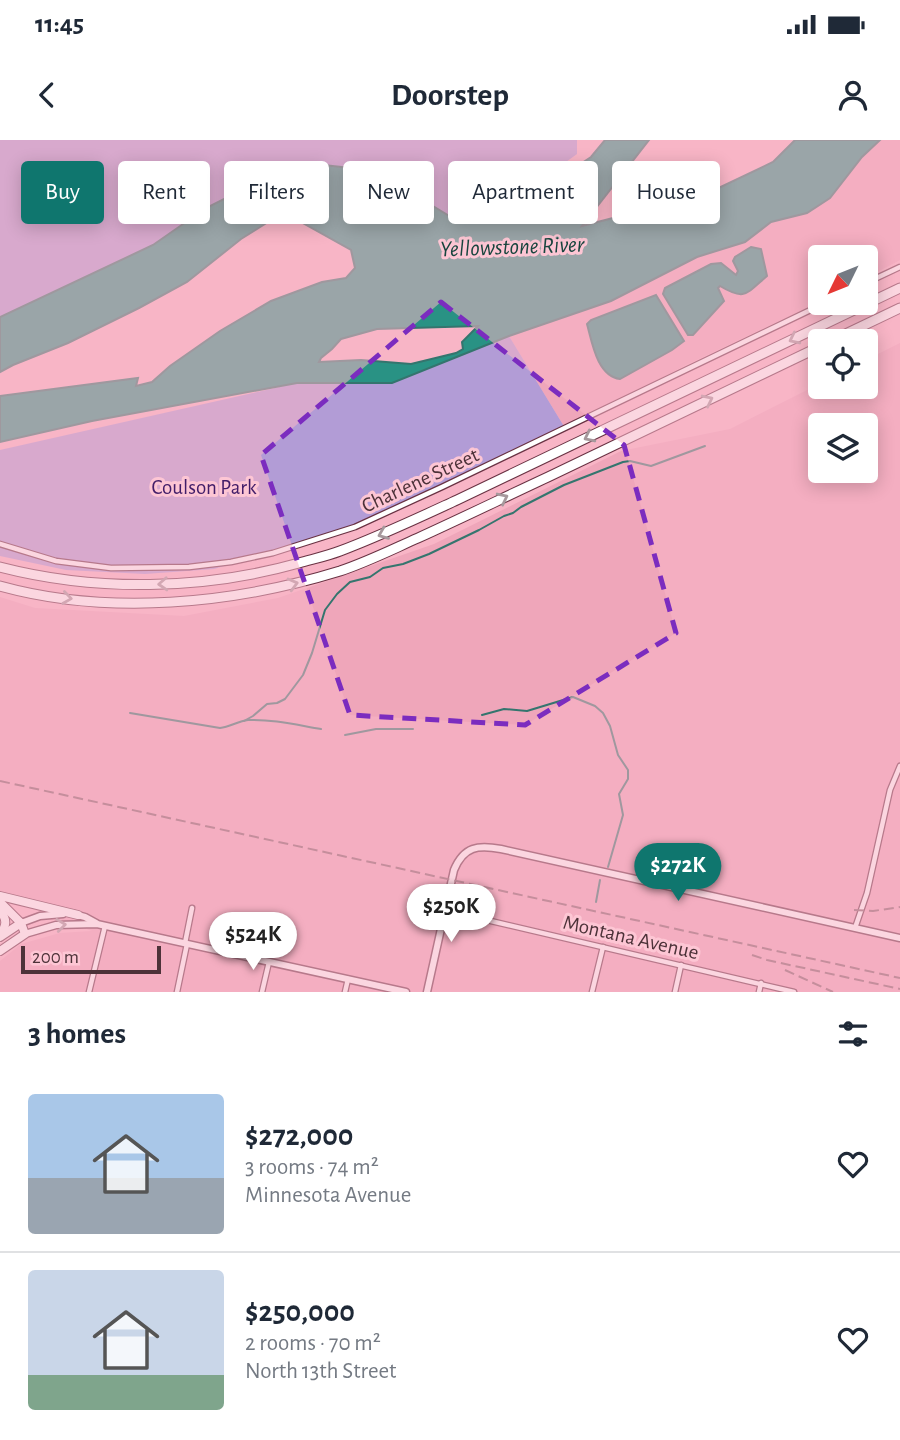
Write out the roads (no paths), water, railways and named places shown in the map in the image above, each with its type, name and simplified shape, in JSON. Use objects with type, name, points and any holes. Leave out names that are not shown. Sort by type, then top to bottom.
[{"type":"highway","points":[[0,567],[80,582],[144,585],[208,582],[257,573],[338,552],[457,500],[900,288]]},
{"type":"highway","points":[[856,329],[900,308]]},
{"type":"highway","points":[[0,586],[77,600],[144,603],[208,599],[273,589],[343,570],[464,516],[808,352]]},
{"type":"highway","points":[[0,896],[78,915]]},
{"type":"highway","points":[[0,902],[21,923],[26,934],[0,951]]},
{"type":"highway","points":[[0,911],[6,918],[6,924],[0,936]]},
{"type":"highway","points":[[0,936],[21,923]]},
{"type":"street","points":[[878,277],[900,267]]},
{"type":"street","name":"Charlene Street","points":[[0,544],[57,561],[111,568],[189,567],[273,553],[355,527],[808,311]]},
{"type":"street","points":[[855,928],[867,893],[890,790],[900,765]]},
{"type":"street","points":[[426,992],[454,870],[463,855],[476,847],[489,847],[900,938]]},
{"type":"street","points":[[177,992],[192,908]]},
{"type":"street","points":[[21,923],[53,914],[78,915],[105,926],[407,992]]},
{"type":"street","name":"Montana Avenue","points":[[461,914],[794,992]]},
{"type":"street","points":[[26,934],[56,925],[97,924]]},
{"type":"street","points":[[89,992],[105,926]]},
{"type":"street","points":[[592,992],[603,947]]},
{"type":"street","points":[[262,992],[269,962]]},
{"type":"street","points":[[675,992],[681,965]]},
{"type":"street","points":[[345,992],[348,979]]},
{"type":"street","points":[[759,992],[761,984]]},
{"type":"water","points":[[605,140],[649,140],[633,161],[612,161],[612,187],[598,205],[598,161],[585,161]]},
{"type":"water","name":"Yellowstone River","points":[[795,140],[880,140],[862,157],[830,198],[807,213],[771,222],[745,242],[697,257],[611,301],[509,336],[392,383],[297,383],[92,421],[0,442],[0,396],[138,378],[136,386],[152,382],[220,331],[271,301],[322,282],[346,278],[355,268],[351,250],[304,224],[329,224],[329,166],[343,167],[343,224],[434,224],[434,207],[448,215],[448,224],[584,224],[582,226],[612,218],[612,224],[720,224],[720,187],[773,162]],"holes":[[[478,326],[462,342],[463,349],[411,364],[361,360],[319,362],[341,339],[377,329]]]},
{"type":"water","points":[[224,199],[224,224],[265,224],[241,239],[187,282],[68,343],[0,372],[0,317],[153,245],[183,224],[210,224],[210,206]]},
{"type":"water","points":[[751,247],[761,249],[767,276],[745,293],[735,293],[720,286],[718,288],[724,301],[693,335],[688,335],[663,294],[665,288],[711,264],[721,263],[736,275],[738,271],[733,261],[735,257]]},
{"type":"water","points":[[656,295],[684,341],[620,379],[612,377],[597,357],[587,324],[591,320]]},
{"type":"waterway","points":[[244,721],[267,704],[285,699],[303,675],[325,610],[350,582],[370,577],[383,568],[429,554],[564,485],[623,462],[651,466],[705,446]]},
{"type":"waterway","points":[[482,715],[504,709],[527,711],[573,697],[595,706],[603,713],[610,726],[618,755],[628,770],[628,779],[619,794],[623,815],[608,867]]},
{"type":"waterway","points":[[130,713],[220,728],[257,720],[321,729]]},
{"type":"waterway","points":[[345,735],[376,729],[413,729]]},
{"type":"waterway","points":[[596,902],[600,880]]},
{"type":"railway","points":[[0,781],[900,978]]},
{"type":"railway","points":[[854,910],[873,911],[900,907]]},
{"type":"railway","points":[[752,955],[900,989]]},
{"type":"railway","points":[[785,970],[833,992]]},
{"type":"park label","name":"Coulson Park","points":[[204,487]]}]
